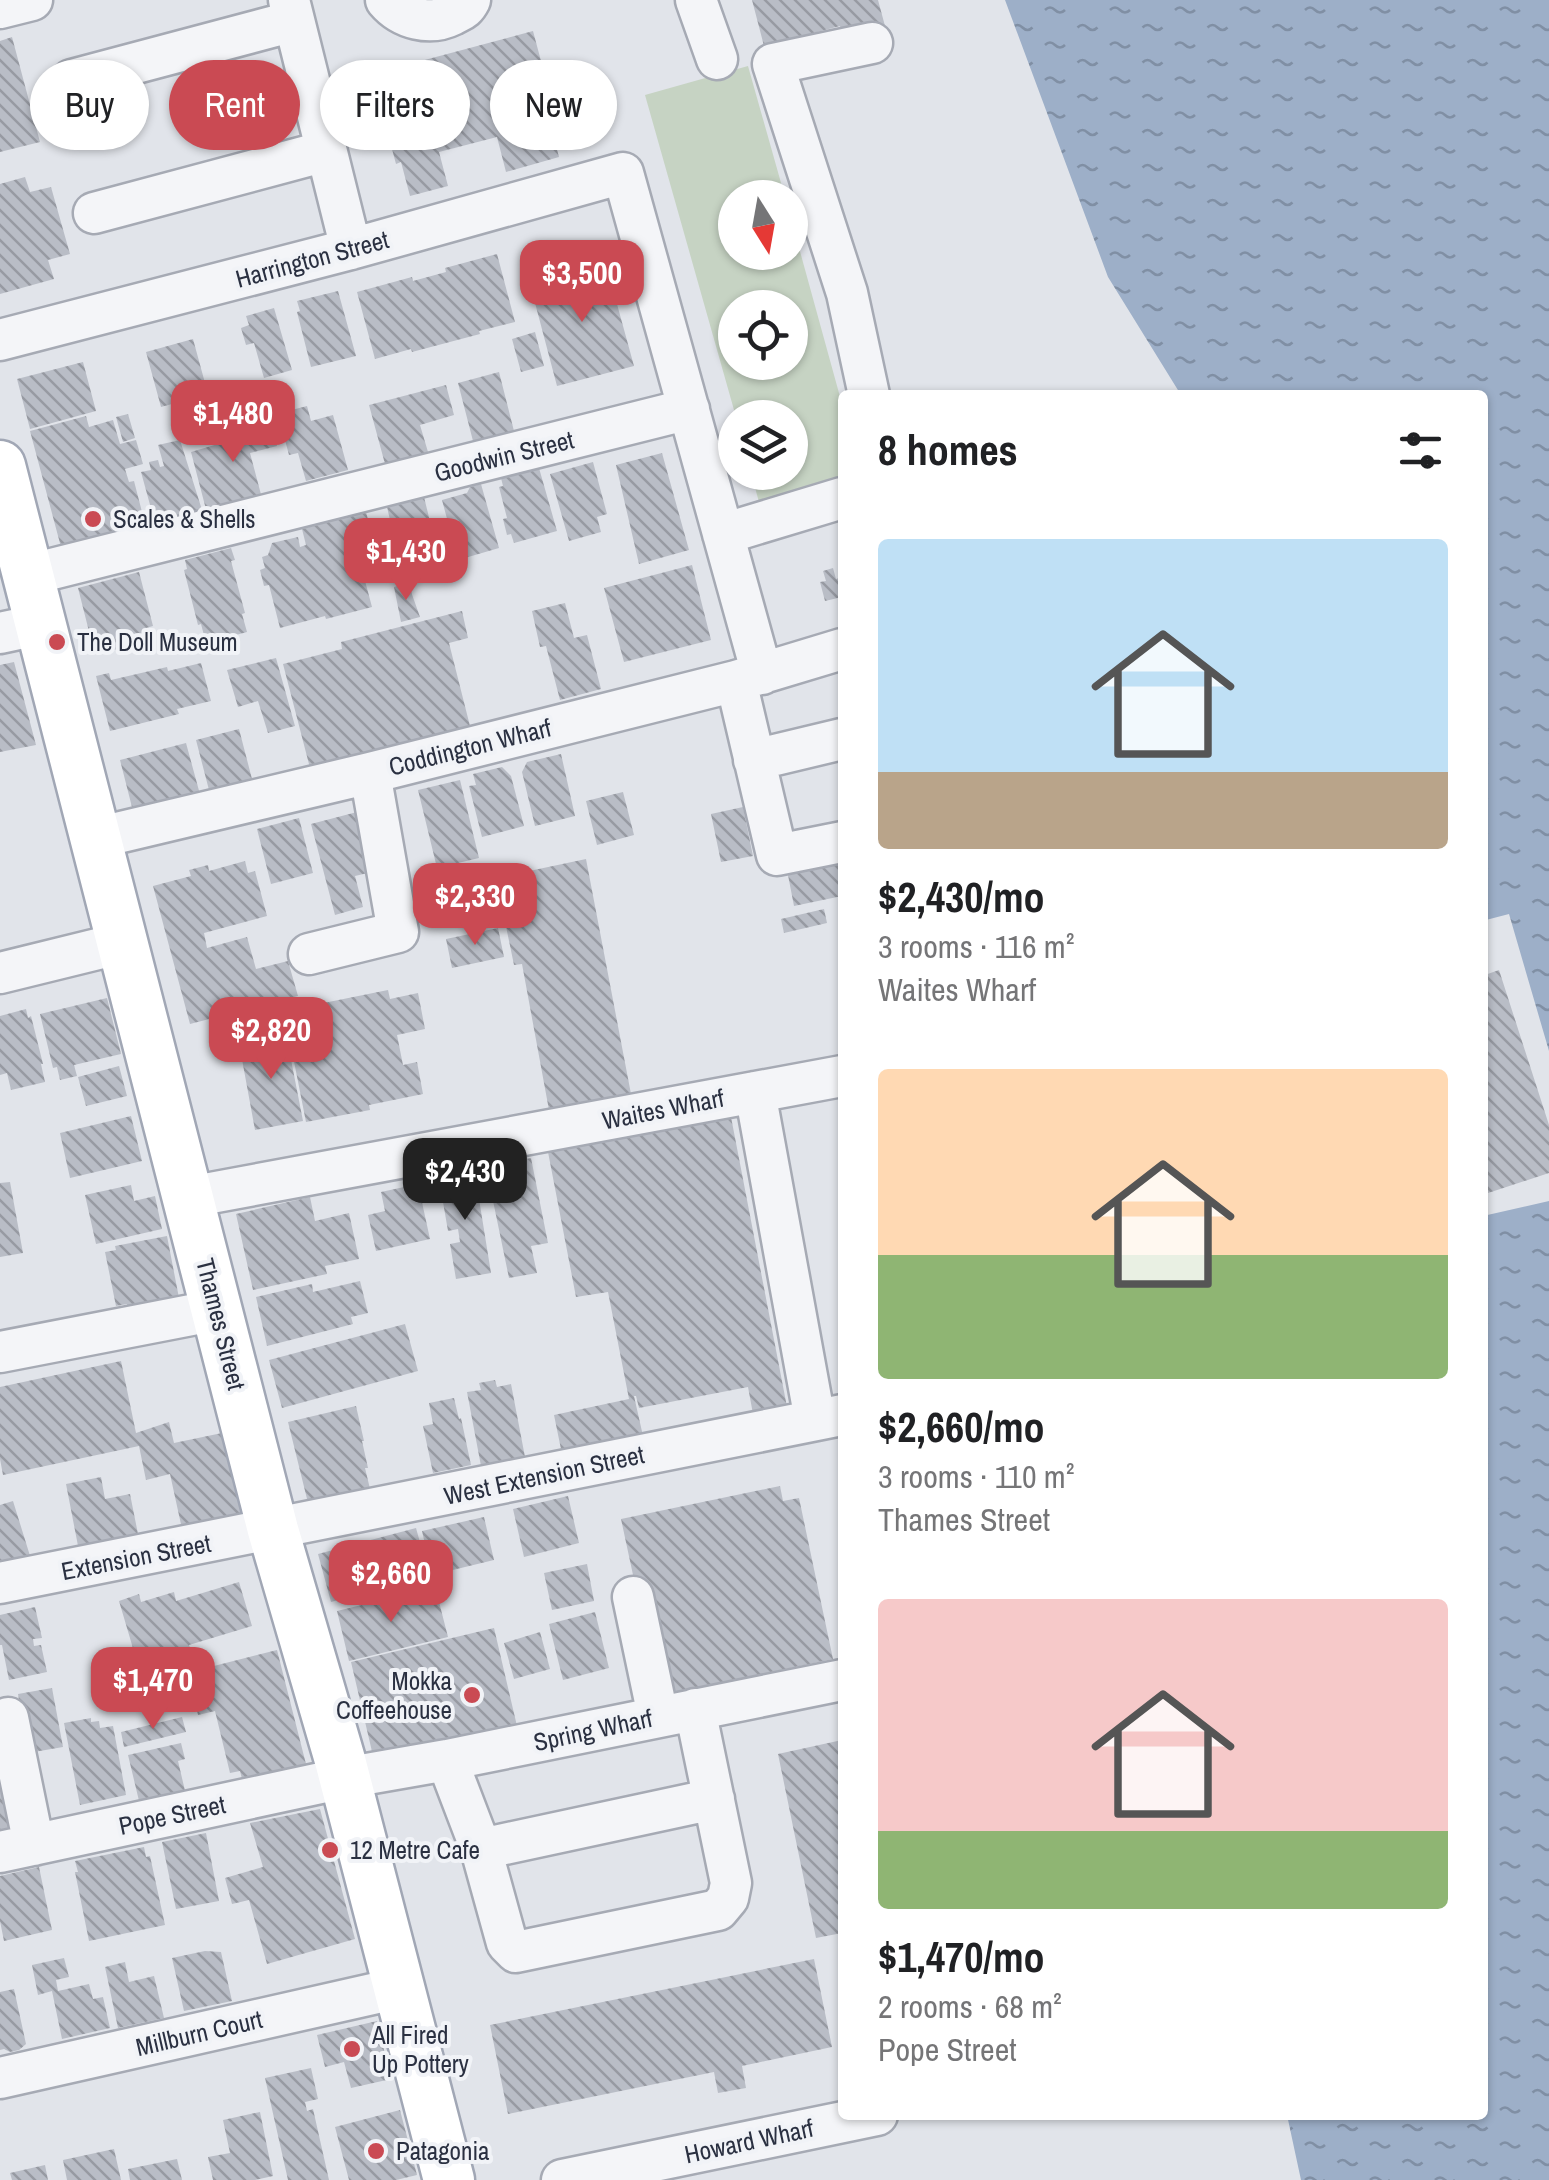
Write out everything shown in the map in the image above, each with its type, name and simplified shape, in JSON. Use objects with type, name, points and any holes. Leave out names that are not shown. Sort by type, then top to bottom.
[{"type":"main road","name":"Thames Street","points":[[0,466],[28,575],[21,628],[96,838],[273,1530],[344,1778],[449,2180]]},
{"type":"street","points":[[0,8],[32,0]]},
{"type":"street","points":[[386,0],[416,20],[442,20],[466,8],[470,0]]},
{"type":"street","points":[[696,0],[717,59]]},
{"type":"street","points":[[135,60],[291,10],[351,249]]},
{"type":"street","points":[[867,390],[846,293],[773,64],[872,43]]},
{"type":"street","points":[[94,212],[326,151]]},
{"type":"street","name":"Harrington Street","points":[[0,340],[351,249],[623,172],[689,409]]},
{"type":"street","points":[[689,409],[723,534],[749,677],[754,760],[776,855],[838,843]]},
{"type":"street","name":"Goodwin Street","points":[[28,575],[689,409]]},
{"type":"street","points":[[723,534],[838,499]]},
{"type":"street","name":"Coddington Wharf","points":[[96,838],[370,773],[749,677],[838,650]]},
{"type":"street","points":[[754,760],[838,740]]},
{"type":"street","points":[[309,954],[398,932],[370,773]]},
{"type":"street","points":[[0,973],[122,943]]},
{"type":"street","name":"Waites Wharf","points":[[188,1197],[838,1077]]},
{"type":"street","points":[[755,1092],[829,1418]]},
{"type":"street","points":[[0,1352],[217,1310]]},
{"type":"street","name":"West Extension Street","points":[[273,1530],[829,1418]]},
{"type":"street","name":"Extension Street","points":[[0,1584],[273,1530]]},
{"type":"street","points":[[447,1760],[481,1848],[507,1943],[516,1952],[718,1910],[728,1898],[731,1884],[714,1799],[676,1713],[633,1597]]},
{"type":"street","name":"Spring Wharf","points":[[344,1778],[838,1681]]},
{"type":"street","points":[[8,1718],[17,1848]]},
{"type":"street","name":"Pope Street","points":[[17,1848],[344,1778]]},
{"type":"street","points":[[481,1848],[714,1799]]},
{"type":"street","name":"Millburn Court","points":[[0,2078],[399,1988]]},
{"type":"street","name":"Howard Wharf","points":[[562,2180],[853,2120]]},
{"type":"green space","points":[[748,66],[780,180],[718,180],[718,270],[805,270],[838,390],[838,492],[762,513],[756,490],[808,490],[808,400],[731,400],[726,380],[808,380],[808,290],[718,290],[718,353],[645,95]]},
{"type":"water","points":[[1005,0],[1549,0],[1549,1051],[1509,914],[1488,919],[1488,390],[1178,390],[1108,277]]},
{"type":"water","points":[[1549,1201],[1549,2180],[1301,2180],[1288,2120],[1488,2120],[1488,1215]]},
{"type":"building","points":[[752,0],[878,0],[885,26],[843,37],[840,26],[764,46]]},
{"type":"building","points":[[533,31],[541,60],[490,60],[490,139],[470,144],[470,60],[424,60]]},
{"type":"building","points":[[12,37],[30,104],[30,144],[0,152],[0,41]]},
{"type":"building","points":[[392,150],[447,150],[439,152],[448,186],[410,196],[401,162],[396,164]]},
{"type":"building","points":[[500,150],[557,150],[559,157],[506,172]]},
{"type":"building","points":[[25,177],[30,192],[51,187],[70,254],[48,260],[54,279],[0,294],[0,184]]},
{"type":"building","points":[[497,254],[515,322],[375,359],[357,292],[412,277],[413,281]]},
{"type":"building","points":[[606,264],[634,366],[557,386],[530,284]]},
{"type":"building","points":[[338,291],[356,356],[311,367],[297,301]]},
{"type":"building","points":[[274,308],[292,370],[264,378],[254,343],[246,345],[241,328],[249,325],[246,316]]},
{"type":"building","points":[[535,332],[544,366],[521,372],[512,339]]},
{"type":"building","points":[[193,339],[208,394],[161,407],[146,352]]},
{"type":"building","points":[[83,362],[96,411],[30,429],[17,379]]},
{"type":"building","points":[[499,372],[514,431],[473,441],[458,383]]},
{"type":"building","points":[[446,385],[454,415],[420,425],[428,452],[385,464],[369,405]]},
{"type":"building","points":[[235,390],[239,405],[222,410],[218,394]]},
{"type":"building","points":[[307,406],[311,421],[333,415],[348,470],[306,481],[298,453],[289,455],[282,429],[288,427],[284,412]]},
{"type":"building","points":[[268,413],[277,446],[250,453],[263,502],[208,517],[191,452],[218,444],[214,428]]},
{"type":"building","points":[[128,414],[135,438],[123,442],[116,417]]},
{"type":"building","points":[[86,416],[89,427],[113,420],[120,444],[136,440],[143,464],[125,469],[129,482],[134,481],[149,539],[65,562],[30,431]]},
{"type":"building","points":[[180,440],[202,510],[155,523],[141,472],[151,470],[149,462],[158,460],[160,467],[164,466],[158,445]]},
{"type":"building","points":[[662,453],[689,550],[639,564],[616,465]]},
{"type":"building","points":[[593,462],[607,514],[597,517],[601,532],[569,541],[550,474]]},
{"type":"building","points":[[539,468],[557,531],[514,543],[511,534],[507,535],[503,519],[507,518],[499,487],[503,486],[501,478]]},
{"type":"building","points":[[481,484],[499,548],[458,560],[442,500],[467,493],[470,487]]},
{"type":"building","points":[[424,497],[440,562],[402,572],[387,507]]},
{"type":"building","points":[[366,512],[370,527],[352,532],[372,607],[280,628],[269,585],[264,586],[260,570],[265,568],[262,557],[268,555],[272,543],[298,537],[300,547],[306,545],[302,529]]},
{"type":"building","points":[[231,548],[247,632],[206,643],[184,570],[185,560]]},
{"type":"building","points":[[692,565],[711,640],[624,662],[604,588]]},
{"type":"building","points":[[833,568],[838,578],[838,598],[825,601],[820,582],[826,581],[823,571]]},
{"type":"building","points":[[139,572],[153,626],[146,628],[149,641],[95,655],[78,588]]},
{"type":"building","points":[[408,583],[420,617],[401,622],[394,587]]},
{"type":"building","points":[[565,603],[574,638],[587,635],[601,689],[560,700],[546,646],[540,647],[532,611]]},
{"type":"building","points":[[462,611],[468,638],[449,643],[471,730],[310,768],[283,664],[342,649],[341,642]]},
{"type":"building","points":[[276,658],[295,726],[268,733],[258,701],[238,707],[227,670]]},
{"type":"building","points":[[14,662],[36,745],[0,752],[0,665]]},
{"type":"building","points":[[201,663],[211,701],[177,709],[179,714],[110,731],[96,676],[109,673],[111,680]]},
{"type":"building","points":[[239,729],[252,779],[209,790],[196,740]]},
{"type":"building","points":[[186,743],[201,798],[134,815],[120,760]]},
{"type":"building","points":[[561,754],[575,816],[535,826],[522,772],[527,762]]},
{"type":"building","points":[[502,767],[511,776],[524,826],[482,837],[469,786],[476,785],[473,774]]},
{"type":"building","points":[[460,780],[479,858],[437,868],[418,790]]},
{"type":"building","points":[[623,792],[634,835],[597,845],[586,801]]},
{"type":"building","points":[[743,807],[753,856],[721,862],[711,814]]},
{"type":"building","points":[[357,812],[372,872],[355,876],[363,907],[335,915],[311,824]]},
{"type":"building","points":[[299,818],[313,873],[271,884],[257,829]]},
{"type":"building","points":[[586,859],[631,1094],[549,1110],[522,964],[514,965],[496,878]]},
{"type":"building","points":[[838,860],[838,897],[794,906],[787,870]]},
{"type":"building","points":[[245,861],[248,873],[255,871],[267,916],[204,933],[207,948],[247,937],[256,969],[288,961],[298,996],[190,1024],[153,886],[191,876],[189,870],[208,865],[209,871]]},
{"type":"building","points":[[824,909],[827,923],[784,933],[781,919]]},
{"type":"building","points":[[498,928],[504,957],[452,968],[446,939]]},
{"type":"building","points":[[1499,970],[1549,1125],[1549,1173],[1488,1193],[1488,974]]},
{"type":"building","points":[[388,990],[390,999],[418,993],[425,1029],[397,1035],[403,1065],[417,1062],[423,1094],[369,1105],[370,1110],[306,1122],[284,1011]]},
{"type":"building","points":[[107,998],[121,1054],[74,1065],[77,1076],[60,1080],[57,1067],[53,1068],[40,1014]]},
{"type":"building","points":[[26,1009],[28,1018],[31,1016],[45,1082],[11,1090],[7,1073],[0,1075],[0,1016]]},
{"type":"building","points":[[286,1034],[303,1121],[255,1130],[239,1043]]},
{"type":"building","points":[[119,1066],[127,1096],[86,1106],[78,1077]]},
{"type":"building","points":[[131,1116],[142,1161],[70,1178],[60,1133]]},
{"type":"building","points":[[731,1117],[787,1407],[753,1414],[748,1387],[639,1408],[634,1396],[643,1436],[562,1454],[554,1415],[629,1399],[608,1292],[576,1297],[548,1152]]},
{"type":"building","points":[[531,1158],[548,1243],[531,1246],[537,1273],[509,1278],[486,1167]]},
{"type":"building","points":[[474,1168],[491,1273],[456,1279],[450,1244],[460,1242],[458,1229],[448,1231],[438,1173]]},
{"type":"building","points":[[10,1182],[23,1253],[0,1257],[0,1183]]},
{"type":"building","points":[[418,1184],[430,1239],[376,1251],[368,1215],[385,1211],[381,1192]]},
{"type":"building","points":[[131,1185],[134,1201],[155,1196],[162,1229],[96,1244],[85,1195]]},
{"type":"building","points":[[310,1197],[315,1221],[349,1213],[359,1259],[325,1266],[327,1274],[253,1290],[236,1214]]},
{"type":"building","points":[[167,1236],[179,1298],[127,1308],[127,1304],[116,1306],[105,1252],[116,1250],[115,1246]]},
{"type":"building","points":[[360,1281],[368,1313],[351,1317],[353,1324],[267,1346],[256,1297],[312,1284],[313,1292]]},
{"type":"building","points":[[405,1324],[418,1371],[282,1408],[269,1360]]},
{"type":"building","points":[[121,1361],[136,1433],[169,1422],[174,1443],[222,1433],[245,1518],[182,1529],[170,1474],[146,1480],[139,1446],[3,1475],[0,1387]]},
{"type":"building","points":[[495,1380],[497,1387],[511,1384],[525,1457],[481,1466],[467,1392],[481,1390],[479,1383]]},
{"type":"building","points":[[454,1398],[471,1465],[433,1473],[423,1426],[433,1424],[429,1403]]},
{"type":"building","points":[[356,1406],[371,1493],[309,1507],[288,1422]]},
{"type":"building","points":[[101,1477],[105,1499],[130,1494],[139,1539],[79,1551],[66,1484]]},
{"type":"building","points":[[780,1486],[783,1501],[799,1498],[833,1659],[659,1696],[621,1519]]},
{"type":"building","points":[[568,1496],[579,1543],[524,1557],[513,1509]]},
{"type":"building","points":[[13,1501],[31,1559],[0,1565],[0,1505]]},
{"type":"building","points":[[484,1517],[494,1560],[432,1575],[422,1531]]},
{"type":"building","points":[[416,1528],[431,1582],[397,1591],[396,1585],[331,1602],[318,1554]]},
{"type":"building","points":[[587,1564],[594,1601],[552,1610],[544,1573]]},
{"type":"building","points":[[239,1582],[252,1626],[189,1645],[193,1657],[140,1672],[119,1601],[139,1594],[141,1602],[174,1592],[176,1601]]},
{"type":"building","points":[[415,1592],[417,1598],[437,1594],[448,1637],[349,1661],[337,1611]]},
{"type":"building","points":[[35,1607],[42,1638],[33,1639],[34,1646],[41,1645],[47,1672],[9,1680],[0,1645],[0,1615]]},
{"type":"building","points":[[595,1612],[609,1668],[563,1680],[549,1624]]},
{"type":"building","points":[[494,1628],[517,1726],[374,1760],[351,1662]]},
{"type":"building","points":[[540,1632],[550,1669],[514,1679],[504,1643]]},
{"type":"building","points":[[277,1650],[307,1768],[243,1783],[240,1771],[230,1773],[215,1711],[198,1715],[189,1676]]},
{"type":"building","points":[[52,1688],[63,1747],[28,1753],[18,1694]]},
{"type":"building","points":[[182,1717],[186,1732],[124,1747],[121,1732]]},
{"type":"building","points":[[91,1718],[91,1722],[99,1721],[100,1728],[113,1726],[126,1795],[80,1805],[64,1723]]},
{"type":"building","points":[[838,1741],[838,1934],[816,1938],[778,1754]]},
{"type":"building","points":[[181,1743],[185,1759],[178,1761],[186,1795],[140,1805],[128,1755]]},
{"type":"building","points":[[0,1764],[14,1829],[0,1832]]},
{"type":"building","points":[[320,1809],[355,1939],[267,1964],[249,1900],[232,1904],[225,1878],[263,1867],[250,1823]]},
{"type":"building","points":[[206,1833],[219,1901],[176,1909],[162,1842]]},
{"type":"building","points":[[144,1847],[146,1857],[150,1856],[165,1925],[89,1941],[75,1861]]},
{"type":"building","points":[[39,1867],[52,1930],[4,1941],[0,1876]]},
{"type":"building","points":[[221,1952],[232,2001],[184,2011],[172,1958]]},
{"type":"building","points":[[64,1958],[69,1977],[56,1980],[58,1991],[89,1984],[93,1999],[103,1997],[110,2028],[62,2039],[52,1991],[38,1995],[32,1965]]},
{"type":"building","points":[[814,1959],[832,2047],[742,2066],[746,2088],[718,2093],[714,2072],[508,2114],[490,2025]]},
{"type":"building","points":[[125,1962],[129,1982],[154,1976],[164,2018],[118,2028],[105,1967]]},
{"type":"building","points":[[14,1989],[26,2044],[10,2052],[0,2050],[0,1992]]},
{"type":"building","name":"All Fired Up Pottery","points":[[377,2021],[391,2079],[351,2088],[344,2062],[325,2067],[317,2035]]},
{"type":"building","points":[[311,2068],[318,2099],[305,2102],[307,2111],[313,2109],[329,2180],[288,2180],[265,2078]]},
{"type":"building","name":"Patagonia","points":[[400,2110],[417,2175],[396,2180],[349,2180],[335,2127]]},
{"type":"building","points":[[260,2112],[273,2176],[213,2180],[208,2157],[230,2153],[223,2120]]},
{"type":"building","points":[[114,2149],[121,2180],[67,2180],[63,2160]]},
{"type":"building","points":[[177,2159],[182,2180],[130,2180],[128,2169]]},
{"type":"building","points":[[45,2165],[48,2180],[12,2180],[10,2173]]},
{"type":"place","name":"Scales & Shells","points":[[93,519]]},
{"type":"place","name":"The Doll Museum","points":[[57,642]]},
{"type":"place","name":"Mokka Coffeehouse","points":[[472,1695]]},
{"type":"place","name":"12 Metre Cafe","points":[[330,1850]]},
{"type":"place","name":"All Fired Up Pottery","points":[[352,2049]]},
{"type":"place","name":"Patagonia","points":[[376,2151]]}]
